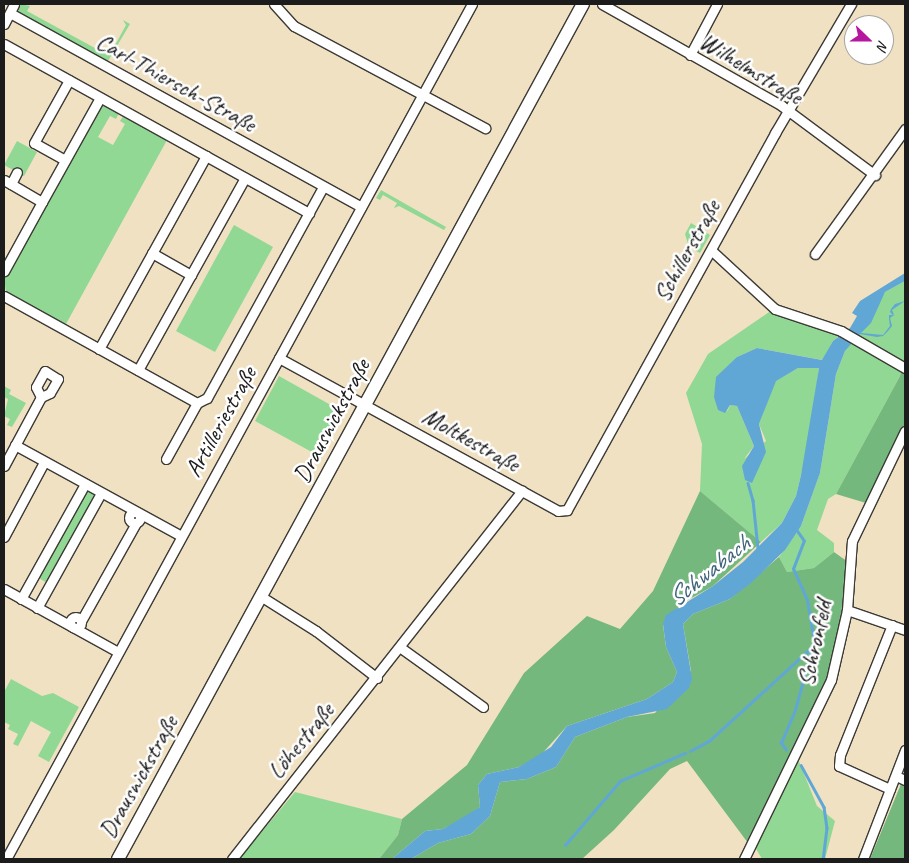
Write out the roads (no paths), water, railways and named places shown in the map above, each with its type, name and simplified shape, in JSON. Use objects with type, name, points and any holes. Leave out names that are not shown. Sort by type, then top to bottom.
[{"type":"main road","name":"Drausnickstraße","points":[[118,859],[262,597],[365,404],[433,284],[484,184],[584,4]]},
{"type":"street","points":[[4,24],[14,4]]},
{"type":"street","points":[[274,4],[294,26],[485,128]]},
{"type":"street","name":"Artilleriestraße","points":[[6,859],[472,4]]},
{"type":"street","name":"Wilhelmstraße","points":[[602,4],[788,112],[874,176]]},
{"type":"street","points":[[690,55],[717,4]]},
{"type":"street","name":"Schillerstraße","points":[[558,511],[570,508],[711,250],[851,4]]},
{"type":"street","name":"Carl-Thiersch-Straße","points":[[10,13],[361,207]]},
{"type":"street","points":[[4,44],[309,213]]},
{"type":"street","points":[[65,160],[33,146],[69,80]]},
{"type":"street","points":[[4,271],[100,98]]},
{"type":"street","points":[[815,254],[874,176],[905,129]]},
{"type":"street","points":[[100,349],[206,156]]},
{"type":"street","points":[[18,172],[7,182],[42,202]]},
{"type":"street","points":[[138,370],[245,178]]},
{"type":"street","points":[[166,460],[197,402],[207,398],[324,187]]},
{"type":"street","points":[[711,250],[775,309],[841,331],[858,339],[905,368]]},
{"type":"street","points":[[152,253],[191,275]]},
{"type":"street","points":[[4,296],[197,402]]},
{"type":"street","name":"Moltkestraße","points":[[279,358],[558,511]]},
{"type":"street","points":[[4,466],[41,397]]},
{"type":"street","name":"Schronfeld","points":[[744,859],[819,707],[833,672],[847,610],[852,541],[905,431]]},
{"type":"street","points":[[15,445],[181,536]]},
{"type":"street","points":[[4,537],[44,462]]},
{"type":"street","points":[[21,599],[85,484]]},
{"type":"street","name":"Löhestraße","points":[[232,859],[401,648],[522,491]]},
{"type":"street","points":[[37,608],[101,493]]},
{"type":"street","points":[[74,628],[80,626],[81,621],[140,518],[137,513]]},
{"type":"street","points":[[4,589],[118,652]]},
{"type":"street","points":[[262,597],[316,631],[377,678]]},
{"type":"street","points":[[847,610],[905,630]]},
{"type":"street","points":[[890,789],[839,766],[840,755],[892,625]]},
{"type":"street","points":[[401,648],[483,707]]},
{"type":"street","points":[[863,859],[905,750]]},
{"type":"street","points":[[896,776],[905,780]]},
{"type":"water","points":[[905,273],[905,281],[885,292],[871,323],[861,333],[883,335],[890,326],[889,315],[893,315],[890,312],[891,309],[895,304],[905,301],[892,310],[894,315],[890,318],[892,326],[883,336],[877,337],[860,334],[845,351],[836,374],[820,473],[801,526],[785,550],[751,583],[730,599],[693,614],[683,624],[692,679],[689,688],[667,709],[627,717],[575,737],[556,767],[527,779],[500,782],[490,816],[471,834],[438,843],[411,859],[392,859],[425,831],[443,829],[480,807],[478,785],[487,774],[519,767],[551,747],[567,726],[647,699],[673,682],[677,672],[666,647],[663,624],[666,615],[713,586],[743,562],[782,523],[796,496],[819,368],[798,368],[776,381],[759,424],[766,452],[752,483],[745,480],[742,466],[754,446],[737,406],[730,405],[725,413],[718,410],[714,397],[716,377],[737,357],[757,348],[822,360],[833,341],[850,328],[857,316],[852,313],[860,301]]},
{"type":"waterway","name":"Schwabach","points":[[748,483],[753,500],[758,548]]},
{"type":"waterway","points":[[786,750],[781,743],[795,710],[814,641],[807,600],[793,569],[804,541],[795,528]]},
{"type":"waterway","points":[[690,751],[709,741],[812,647]]},
{"type":"waterway","points":[[565,845],[620,781],[685,753]]},
{"type":"waterway","points":[[801,765],[824,807],[827,828],[823,859]]}]
